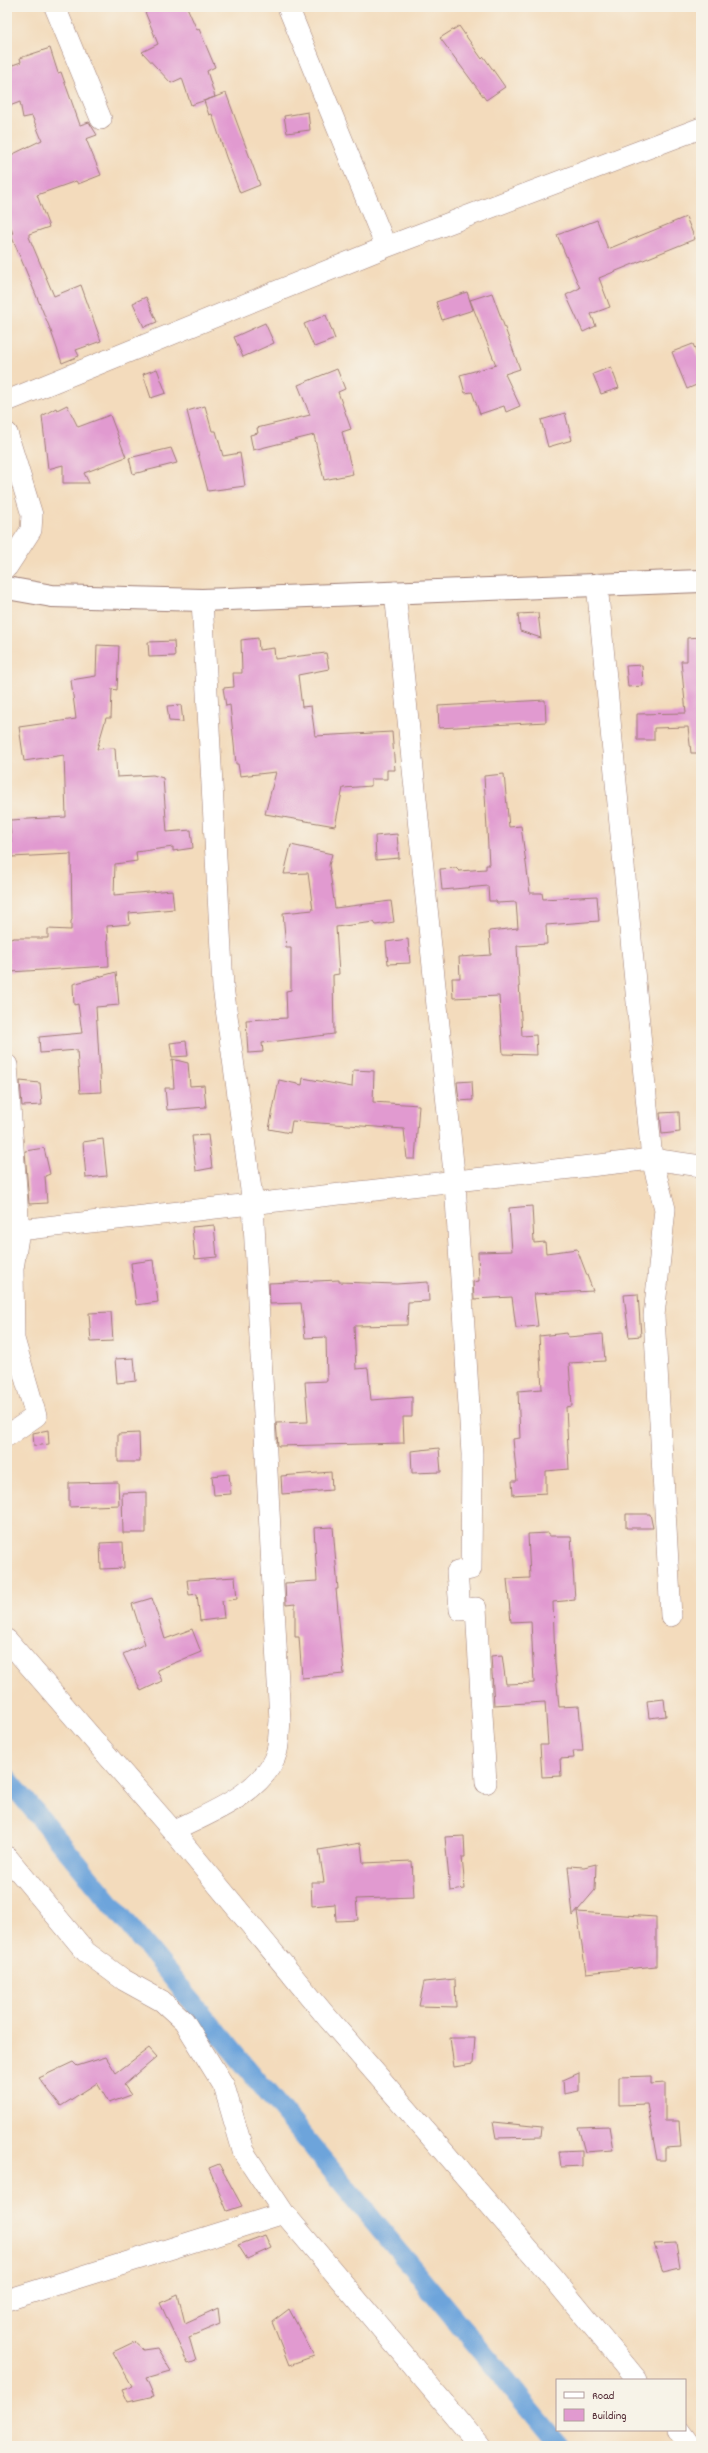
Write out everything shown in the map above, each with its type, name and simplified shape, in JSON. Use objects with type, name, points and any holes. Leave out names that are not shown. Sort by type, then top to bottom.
[{"type":"main road","points":[[7,588],[52,596],[202,600],[697,580]]},
{"type":"street","points":[[55,7],[101,119]]},
{"type":"street","points":[[288,7],[386,247]]},
{"type":"street","points":[[7,402],[386,247],[701,128]]},
{"type":"street","points":[[7,433],[32,515],[31,530],[7,567]]},
{"type":"street","points":[[596,584],[652,1159],[665,1209],[654,1316],[671,1616]]},
{"type":"street","points":[[395,592],[455,1183],[472,1454],[471,1569],[457,1572],[460,1610],[476,1608],[486,1783]]},
{"type":"street","points":[[173,1831],[233,1802],[266,1773],[276,1752],[280,1721],[253,1204],[223,987],[202,600]]},
{"type":"street","points":[[7,1065],[19,1230],[13,1269],[14,1339],[36,1416],[7,1436]]},
{"type":"street","points":[[19,1230],[455,1183],[652,1159],[701,1166]]},
{"type":"street","points":[[7,1640],[173,1831],[326,2016],[554,2279],[636,2379]]},
{"type":"street","points":[[7,1857],[86,1952],[124,1980],[162,2001],[184,2021],[224,2086],[243,2151],[284,2213],[480,2446]]},
{"type":"street","points":[[7,2300],[284,2213]]},
{"type":"street","points":[[679,2431],[690,2446]]},
{"type":"building","points":[[143,7],[187,7],[197,30],[199,29],[215,67],[207,71],[215,97],[191,105],[182,78],[171,83],[142,52],[158,44]]},
{"type":"building","points":[[459,26],[482,59],[484,57],[505,87],[486,100],[440,38]]},
{"type":"building","points":[[50,48],[58,73],[61,72],[80,125],[89,122],[97,135],[86,139],[101,175],[78,184],[76,181],[37,195],[49,227],[29,234],[29,237],[54,296],[81,285],[101,341],[76,350],[79,356],[62,363],[51,331],[11,235],[13,234],[7,216],[7,157],[42,140],[32,116],[23,118],[20,102],[7,107],[7,67],[21,62],[20,58]]},
{"type":"building","points":[[226,93],[260,185],[240,193],[212,114],[209,115],[204,101]]},
{"type":"building","points":[[308,112],[310,130],[287,133],[284,116]]},
{"type":"building","points":[[686,217],[695,239],[599,278],[610,307],[591,314],[596,326],[583,332],[566,295],[580,288],[557,235],[597,220],[608,249]]},
{"type":"building","points":[[467,292],[473,310],[442,320],[436,302]]},
{"type":"building","points":[[492,293],[520,369],[505,374],[520,406],[506,412],[504,406],[480,414],[472,392],[465,393],[460,375],[496,365],[470,300]]},
{"type":"building","points":[[146,297],[157,322],[144,327],[133,303]]},
{"type":"building","points":[[326,315],[335,339],[314,347],[304,324]]},
{"type":"building","points":[[265,323],[274,343],[243,357],[234,337]]},
{"type":"building","points":[[693,344],[701,363],[701,383],[687,389],[672,352]]},
{"type":"building","points":[[611,367],[619,388],[601,394],[593,374]]},
{"type":"building","points":[[157,369],[166,393],[151,398],[143,374]]},
{"type":"building","points":[[337,369],[345,389],[338,392],[351,429],[342,432],[353,474],[324,480],[314,435],[253,450],[250,435],[258,433],[257,428],[310,415],[298,385]]},
{"type":"building","points":[[67,405],[78,427],[110,415],[126,457],[84,473],[89,483],[63,483],[63,465],[48,469],[42,416],[56,408],[57,410]]},
{"type":"building","points":[[205,406],[212,431],[216,431],[223,456],[240,453],[245,486],[208,491],[187,411]]},
{"type":"building","points":[[565,413],[572,440],[548,447],[541,420]]},
{"type":"building","points":[[171,448],[177,463],[133,474],[129,458]]},
{"type":"building","points":[[538,613],[541,638],[520,631],[518,614]]},
{"type":"building","points":[[701,637],[701,753],[691,753],[688,727],[654,728],[654,740],[637,740],[637,714],[686,713],[681,661],[687,661],[687,638]]},
{"type":"building","points":[[258,638],[259,650],[274,648],[275,659],[326,653],[329,669],[298,675],[302,707],[311,706],[315,736],[392,732],[395,770],[387,770],[387,779],[371,779],[371,786],[343,788],[335,826],[265,814],[276,772],[240,776],[238,764],[236,764],[230,705],[226,706],[223,688],[234,687],[233,673],[242,673],[241,640]]},
{"type":"building","points":[[174,641],[175,656],[149,657],[148,642]]},
{"type":"building","points":[[97,645],[119,646],[117,690],[112,689],[111,718],[106,718],[97,749],[115,748],[117,777],[153,775],[163,778],[167,832],[191,830],[193,848],[173,851],[173,847],[136,852],[137,861],[115,864],[114,895],[172,890],[174,909],[129,913],[130,924],[107,926],[109,966],[10,972],[7,940],[14,938],[48,938],[48,929],[71,930],[72,920],[71,854],[12,857],[10,820],[66,817],[64,755],[24,761],[19,727],[76,719],[71,680],[96,676]]},
{"type":"building","points":[[642,665],[643,686],[628,687],[626,666]]},
{"type":"building","points":[[545,700],[546,722],[439,728],[438,706]]},
{"type":"building","points":[[181,705],[183,722],[169,721],[167,706]]},
{"type":"building","points":[[504,774],[509,827],[521,826],[530,893],[542,893],[543,899],[597,896],[599,921],[546,925],[547,944],[517,946],[522,1036],[536,1035],[537,1055],[503,1054],[499,996],[453,998],[452,978],[460,978],[459,957],[491,955],[489,931],[518,928],[516,902],[497,903],[496,901],[489,901],[488,886],[442,890],[440,869],[456,868],[459,871],[486,869],[486,865],[489,865],[484,776]]},
{"type":"building","points":[[397,834],[399,858],[376,860],[375,836]]},
{"type":"building","points":[[291,845],[332,854],[329,865],[335,908],[391,901],[394,922],[376,925],[374,922],[336,927],[339,974],[333,975],[334,1034],[262,1043],[263,1052],[248,1053],[246,1020],[287,1018],[286,991],[291,990],[291,948],[286,948],[283,913],[313,910],[308,873],[284,874]]},
{"type":"building","points":[[408,939],[410,963],[388,964],[386,942]]},
{"type":"building","points":[[116,972],[119,1005],[96,1007],[101,1092],[80,1093],[77,1050],[40,1053],[39,1037],[82,1033],[78,1004],[74,1005],[73,984]]},
{"type":"building","points":[[186,1041],[188,1056],[172,1057],[170,1043]]},
{"type":"building","points":[[172,1059],[188,1063],[190,1086],[204,1085],[206,1107],[167,1110],[165,1088],[174,1088]]},
{"type":"building","points":[[353,1070],[374,1071],[373,1102],[419,1105],[415,1159],[407,1159],[404,1129],[292,1121],[290,1133],[269,1129],[279,1080],[302,1085],[303,1078],[352,1087]]},
{"type":"building","points":[[20,1081],[40,1083],[42,1105],[22,1106]]},
{"type":"building","points":[[472,1081],[473,1100],[459,1101],[457,1082]]},
{"type":"building","points":[[679,1112],[680,1132],[662,1134],[660,1113]]},
{"type":"building","points":[[208,1135],[212,1168],[196,1171],[192,1136]]},
{"type":"building","points":[[103,1139],[107,1176],[86,1178],[83,1142]]},
{"type":"building","points":[[44,1148],[50,1174],[45,1176],[47,1203],[29,1204],[25,1151]]},
{"type":"building","points":[[532,1206],[534,1243],[545,1242],[546,1253],[577,1249],[593,1291],[534,1294],[538,1326],[516,1328],[512,1297],[474,1299],[473,1282],[479,1281],[478,1252],[512,1251],[509,1208]]},
{"type":"building","points":[[214,1225],[217,1257],[195,1259],[192,1227]]},
{"type":"building","points":[[153,1260],[158,1302],[136,1305],[131,1263]]},
{"type":"building","points":[[339,1280],[339,1282],[396,1284],[428,1282],[429,1301],[408,1302],[407,1325],[354,1326],[356,1369],[368,1368],[371,1400],[412,1397],[412,1417],[403,1417],[404,1443],[278,1446],[276,1423],[308,1422],[305,1382],[327,1381],[326,1337],[305,1338],[301,1303],[270,1304],[269,1283]]},
{"type":"building","points":[[638,1294],[641,1336],[629,1337],[624,1295]]},
{"type":"building","points":[[111,1312],[113,1341],[91,1342],[89,1313]]},
{"type":"building","points":[[567,1333],[568,1337],[603,1334],[605,1361],[569,1363],[572,1406],[566,1407],[569,1469],[546,1471],[546,1493],[513,1495],[512,1481],[517,1481],[513,1439],[520,1438],[518,1391],[542,1389],[539,1336]]},
{"type":"building","points":[[134,1358],[136,1381],[117,1383],[115,1359]]},
{"type":"building","points":[[48,1430],[49,1444],[34,1446],[33,1433]]},
{"type":"building","points":[[139,1433],[140,1462],[118,1462],[118,1434]]},
{"type":"building","points":[[439,1448],[441,1472],[412,1473],[411,1451]]},
{"type":"building","points":[[331,1472],[332,1490],[282,1494],[281,1476]]},
{"type":"building","points":[[229,1474],[231,1494],[214,1495],[212,1476]]},
{"type":"building","points":[[118,1482],[119,1505],[69,1507],[69,1483]]},
{"type":"building","points":[[146,1492],[146,1533],[123,1533],[122,1493]]},
{"type":"building","points":[[626,1514],[650,1514],[653,1528],[626,1528]]},
{"type":"building","points":[[333,1527],[338,1589],[336,1589],[344,1674],[302,1678],[299,1637],[295,1637],[295,1604],[286,1605],[285,1583],[317,1581],[314,1528]]},
{"type":"building","points":[[549,1533],[549,1536],[571,1536],[575,1600],[553,1602],[555,1663],[559,1707],[579,1706],[583,1751],[573,1751],[574,1758],[560,1759],[561,1776],[542,1777],[540,1745],[548,1745],[545,1702],[494,1705],[491,1656],[502,1655],[506,1684],[534,1683],[531,1621],[511,1622],[507,1579],[530,1578],[528,1534]]},
{"type":"building","points":[[123,1542],[124,1568],[101,1569],[100,1543]]},
{"type":"building","points":[[235,1577],[237,1599],[222,1601],[224,1618],[200,1621],[197,1594],[189,1595],[187,1580]]},
{"type":"building","points":[[152,1598],[165,1639],[192,1629],[201,1652],[157,1670],[162,1681],[141,1691],[123,1654],[145,1644],[132,1604]]},
{"type":"building","points":[[664,1699],[666,1716],[649,1718],[647,1701]]},
{"type":"building","points":[[464,1836],[465,1857],[462,1857],[465,1889],[450,1891],[445,1837]]},
{"type":"building","points":[[361,1843],[363,1863],[412,1861],[414,1897],[356,1899],[358,1920],[336,1921],[335,1904],[312,1906],[311,1882],[324,1882],[319,1850]]},
{"type":"building","points":[[596,1864],[595,1890],[573,1916],[568,1866],[584,1867]]},
{"type":"building","points":[[577,1912],[656,1917],[656,1966],[586,1973]]},
{"type":"building","points":[[455,1979],[456,2007],[419,2006],[424,1982]]},
{"type":"building","points":[[450,2038],[475,2038],[473,2064],[454,2067]]},
{"type":"building","points":[[149,2048],[157,2057],[124,2085],[131,2095],[109,2103],[97,2083],[61,2106],[39,2078],[73,2062],[77,2066],[106,2057],[116,2073]]},
{"type":"building","points":[[579,2073],[579,2091],[564,2094],[563,2080]]},
{"type":"building","points":[[651,2076],[651,2084],[665,2083],[665,2121],[679,2121],[681,2147],[665,2148],[665,2160],[657,2160],[647,2104],[619,2105],[619,2077]]},
{"type":"building","points":[[493,2122],[542,2127],[541,2137],[496,2138]]},
{"type":"building","points":[[609,2126],[613,2150],[585,2152],[578,2127]]},
{"type":"building","points":[[582,2150],[582,2166],[561,2167],[559,2151]]},
{"type":"building","points":[[219,2164],[242,2206],[227,2211],[209,2168]]},
{"type":"building","points":[[265,2235],[271,2248],[247,2259],[238,2245]]},
{"type":"building","points":[[676,2243],[680,2268],[663,2272],[654,2244]]},
{"type":"building","points":[[178,2295],[185,2323],[218,2308],[220,2324],[189,2337],[196,2361],[188,2364],[160,2303]]},
{"type":"building","points":[[289,2309],[314,2356],[289,2365],[272,2322]]},
{"type":"building","points":[[134,2342],[143,2350],[157,2348],[171,2371],[146,2378],[154,2396],[128,2402],[122,2389],[132,2386],[113,2352]]},
{"type":"waterway","points":[[7,1778],[560,2446]]}]
